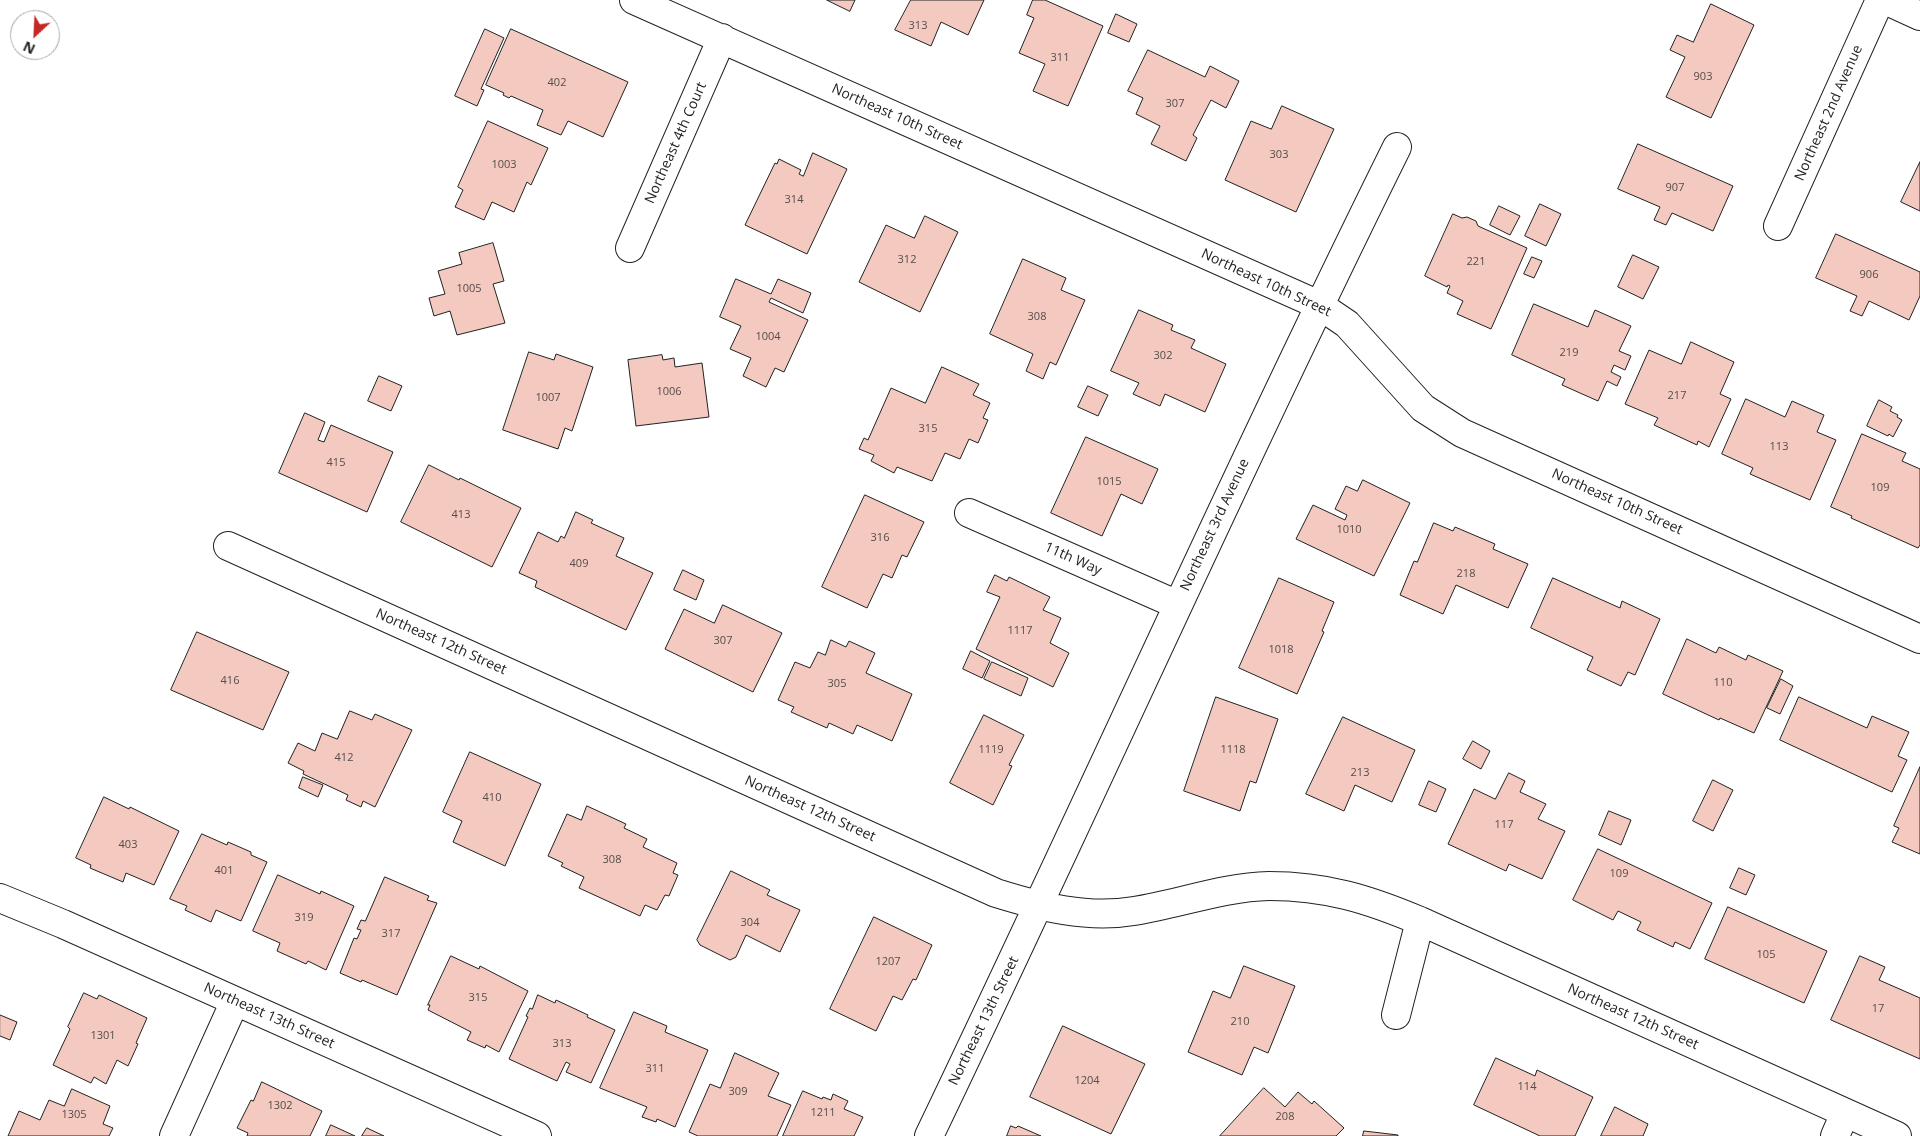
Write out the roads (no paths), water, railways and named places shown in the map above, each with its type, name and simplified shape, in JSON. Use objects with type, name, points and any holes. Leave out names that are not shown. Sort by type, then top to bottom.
[{"type":"street","name":"Northeast 10th Street","points":[[634,0],[1319,305],[1347,324],[1423,408],[1462,433],[1920,639]]},
{"type":"street","name":"Northeast 2nd Avenue","points":[[1778,226],[1880,0]]},
{"type":"street","points":[[1885,0],[1920,16]]},
{"type":"street","name":"Northeast 4th Court","points":[[630,248],[722,38]]},
{"type":"street","name":"Northeast 3rd Avenue","points":[[1039,906],[1319,305],[1397,147]]},
{"type":"street","name":"11th Way","points":[[969,512],[1178,605]]},
{"type":"street","name":"Northeast 12th Street","points":[[228,546],[987,889],[1039,906],[1074,913],[1098,914],[1124,912],[1231,890],[1267,886],[1302,887],[1370,900],[1420,920],[1840,1124],[1897,1136]]},
{"type":"street","name":"Northeast 13th Street","points":[[0,898],[63,924],[537,1136]]},
{"type":"street","name":"Northeast 13th Street","points":[[929,1136],[1039,906]]},
{"type":"street","points":[[1396,1016],[1420,920]]},
{"type":"street","points":[[174,1136],[235,1001]]}]
